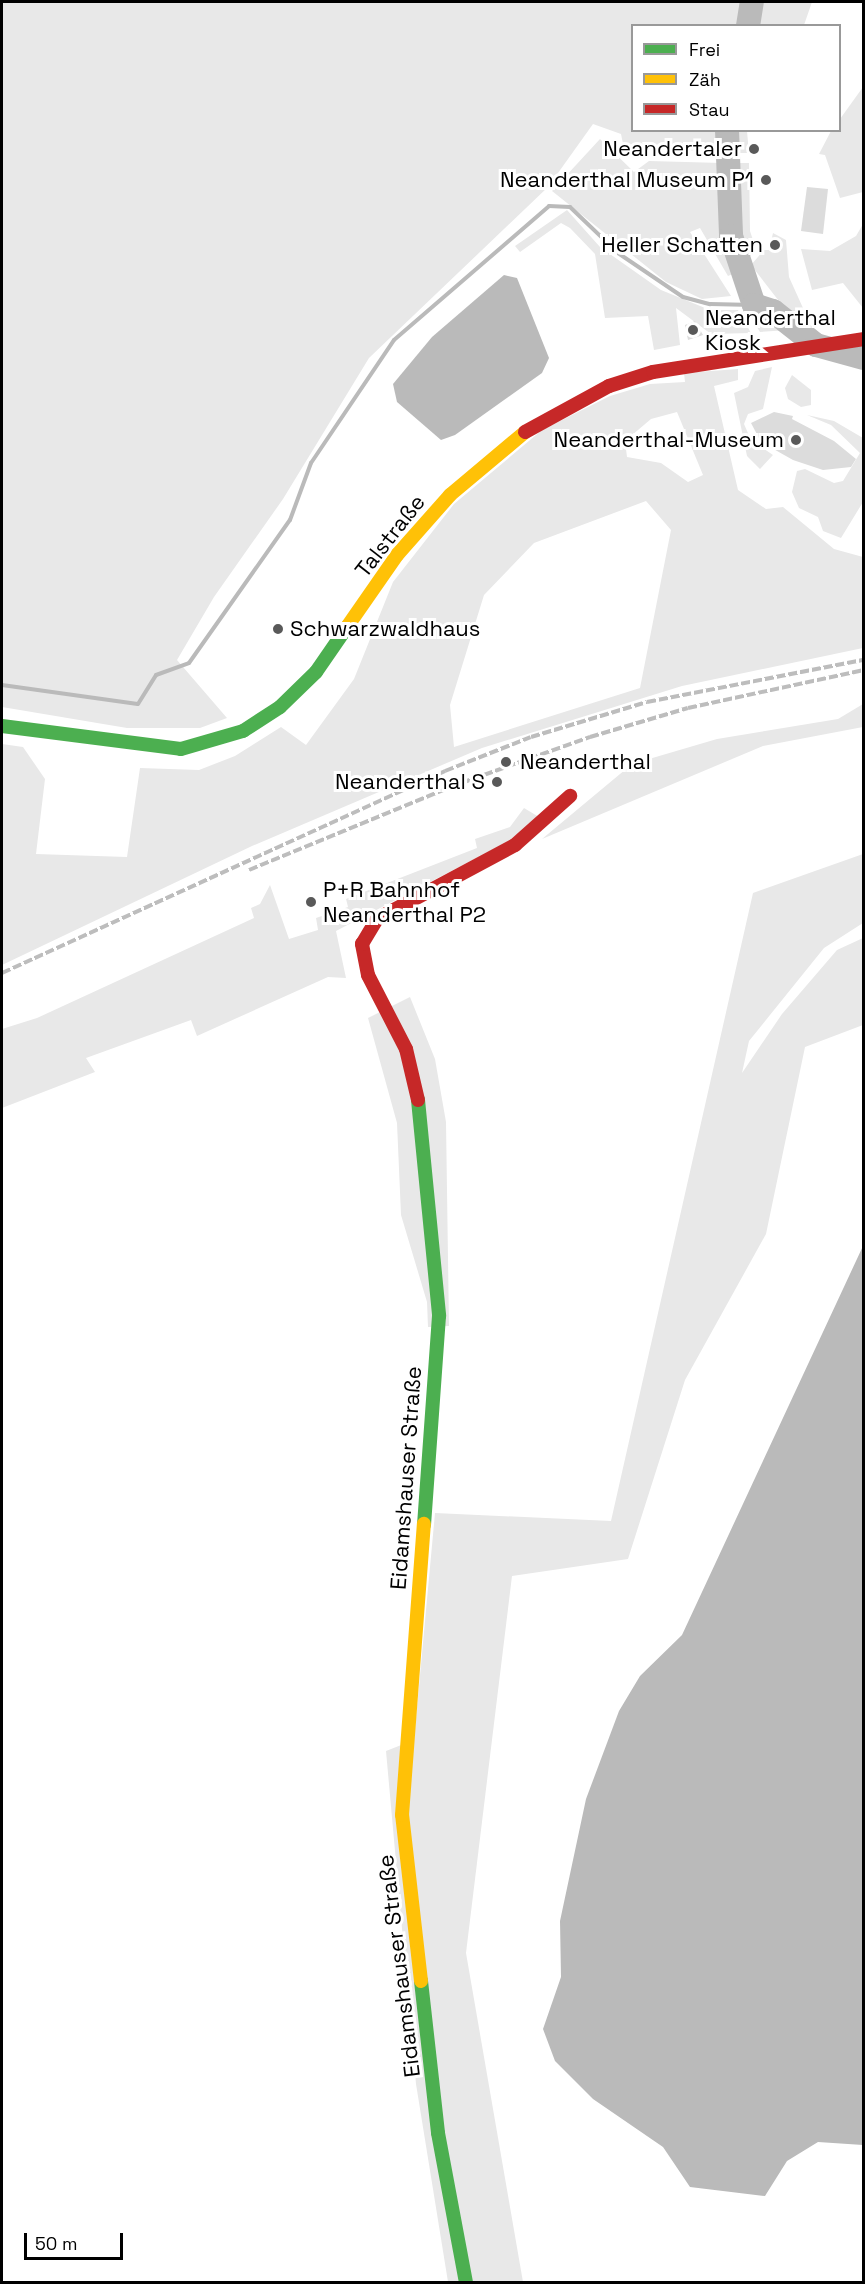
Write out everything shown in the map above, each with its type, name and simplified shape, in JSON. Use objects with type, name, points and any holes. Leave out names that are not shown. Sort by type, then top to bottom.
[{"type":"street","name":"Talstraße","points":[[2,726],[181,749],[243,731],[280,707],[316,672],[416,531],[475,470],[519,433],[565,406],[653,372],[864,339]]},
{"type":"street","name":"Eidamshauser Straße","points":[[466,2283],[438,2133],[402,1815],[439,1316],[416,1081],[406,1049],[368,975],[362,944],[377,920],[515,845],[570,796]]},
{"type":"shaded area","points":[[2,2],[812,2],[804,24],[631,24],[631,132],[747,132],[749,153],[735,153],[734,137],[719,140],[719,151],[631,149],[623,144],[621,134],[593,124],[548,187],[369,358],[283,499],[214,597],[177,660],[227,718],[200,728],[127,728],[2,707]]},
{"type":"shaded area","points":[[863,87],[863,192],[840,198],[825,155],[819,154],[830,132],[841,132],[841,118]]},
{"type":"shaded area","points":[[600,139],[634,172],[649,161],[722,163],[724,229],[737,272],[728,276],[700,228],[690,232],[731,296],[702,299],[666,282],[552,191]]},
{"type":"shaded area","points":[[734,163],[749,163],[750,231],[756,249],[747,260],[737,227]]},
{"type":"shaded area","points":[[567,210],[600,247],[661,290],[710,310],[738,310],[751,333],[711,334],[676,308],[680,345],[654,350],[648,316],[605,318],[595,254],[570,228],[561,223],[520,252],[515,246]]},
{"type":"shaded area","points":[[863,224],[863,308],[843,283],[812,290],[801,249],[830,251],[856,236]]},
{"type":"shaded area","points":[[773,233],[786,240],[789,277],[812,328],[782,305],[751,265],[764,250],[769,250]]},
{"type":"shaded area","points":[[504,275],[517,278],[549,358],[542,373],[455,435],[441,440],[397,402],[393,384],[432,337]]},
{"type":"shaded area","points":[[747,311],[763,314],[789,330],[760,332]]},
{"type":"shaded area","points":[[772,367],[763,409],[748,414],[744,424],[751,440],[773,455],[760,469],[747,456],[734,393],[748,387],[755,371]]},
{"type":"shaded area","points":[[738,369],[738,380],[714,386],[738,490],[766,509],[783,507],[834,549],[863,557],[863,648],[682,686],[482,748],[252,846],[2,965],[2,744],[23,747],[45,779],[36,854],[127,857],[140,768],[199,770],[235,756],[281,727],[306,745],[354,679],[393,582],[454,504],[542,430],[610,396],[650,384],[685,382],[684,373]],"holes":[[[677,412],[703,475],[688,482],[661,463],[627,457],[625,441],[651,419]],[[646,501],[671,530],[640,688],[454,747],[450,705],[484,595],[534,543]]]},
{"type":"shaded area","points":[[792,375],[811,390],[811,405],[801,407],[788,399],[785,388]]},
{"type":"shaded area","points":[[807,415],[834,421],[863,438],[863,502],[841,538],[823,531],[818,517],[799,508],[792,492],[797,471],[805,469],[834,483],[843,481],[860,453],[831,425]]},
{"type":"shaded area","points":[[863,704],[863,727],[763,746],[542,839],[632,764],[717,739],[838,719]]},
{"type":"shaded area","points":[[524,808],[539,817],[507,842],[336,931],[346,978],[328,977],[197,1036],[191,1020],[86,1058],[95,1072],[2,1108],[2,1029],[37,1018],[254,918],[251,908],[260,904],[270,885],[289,939],[318,930],[316,918],[348,907],[346,899],[477,848],[475,839],[510,827]]},
{"type":"shaded area","points":[[863,854],[863,923],[824,948],[749,1041],[742,1073],[782,1014],[837,950],[863,938],[863,1025],[805,1047],[766,1234],[685,1380],[628,1559],[512,1576],[466,1953],[523,2282],[448,2282],[416,2084],[386,1751],[414,1740],[435,1513],[611,1521],[753,893]]},
{"type":"shaded area","points":[[410,997],[435,1059],[446,1122],[449,1326],[428,1327],[427,1302],[401,1215],[397,1123],[368,1018]]},
{"type":"shaded area","points":[[863,1246],[863,2145],[818,2142],[787,2161],[765,2196],[690,2187],[663,2147],[593,2099],[555,2061],[543,2029],[561,1977],[560,1921],[586,1799],[619,1711],[640,1676],[682,1635]]},
{"type":"building","points":[[807,187],[828,189],[823,234],[801,231]]},
{"type":"building","name":"Neanderthal Kiosk","points":[[695,321],[703,335],[688,340],[685,325]]},
{"type":"building","name":"Neanderthal-Museum","points":[[774,412],[793,416],[792,419],[834,441],[856,459],[851,467],[823,470],[793,460],[761,442],[751,423]]},
{"type":"waterway","points":[[748,24],[752,2]]},
{"type":"waterway","points":[[727,132],[731,236],[754,305],[773,311],[816,345],[864,358]]},
{"type":"waterway","points":[[2,685],[138,704],[156,675],[189,663],[290,520],[311,463],[394,340],[549,206],[570,207],[618,253],[683,297],[710,304],[754,305]]},
{"type":"railway","points":[[2,973],[445,771],[531,737],[647,702],[864,660]]},
{"type":"railway","points":[[249,870],[450,787],[590,737],[688,708],[864,670]]},
{"type":"traffic: fast","points":[[2,726],[181,749],[243,731],[280,707],[316,672],[347,627]]},
{"type":"traffic: fast","points":[[418,1100],[439,1316],[424,1524]]},
{"type":"traffic: fast","points":[[421,1981],[438,2133],[466,2282]]},
{"type":"traffic: slow","points":[[347,627],[397,555],[450,495],[525,432]]},
{"type":"traffic: slow","points":[[421,1981],[402,1815],[424,1524]]},
{"type":"traffic: jam","points":[[525,432],[609,386],[653,372],[864,339]]},
{"type":"traffic: jam","points":[[418,1100],[406,1049],[368,975],[362,944],[377,919],[515,845],[570,796]]},
{"type":"place","name":"Neandertaler","points":[[754,149]]},
{"type":"place","name":"Neanderthal Museum P1","points":[[766,180]]},
{"type":"place","name":"Heller Schatten","points":[[775,245]]},
{"type":"place","name":"Neanderthal Kiosk","points":[[693,330]]},
{"type":"place","name":"Neanderthal-Museum","points":[[796,440]]},
{"type":"place","name":"Schwarzwaldhaus","points":[[278,629]]},
{"type":"place","name":"Neanderthal","points":[[506,762]]},
{"type":"place","name":"Neanderthal S","points":[[497,782]]},
{"type":"place","name":"P+R Bahnhof Neanderthal P2","points":[[311,902]]}]
